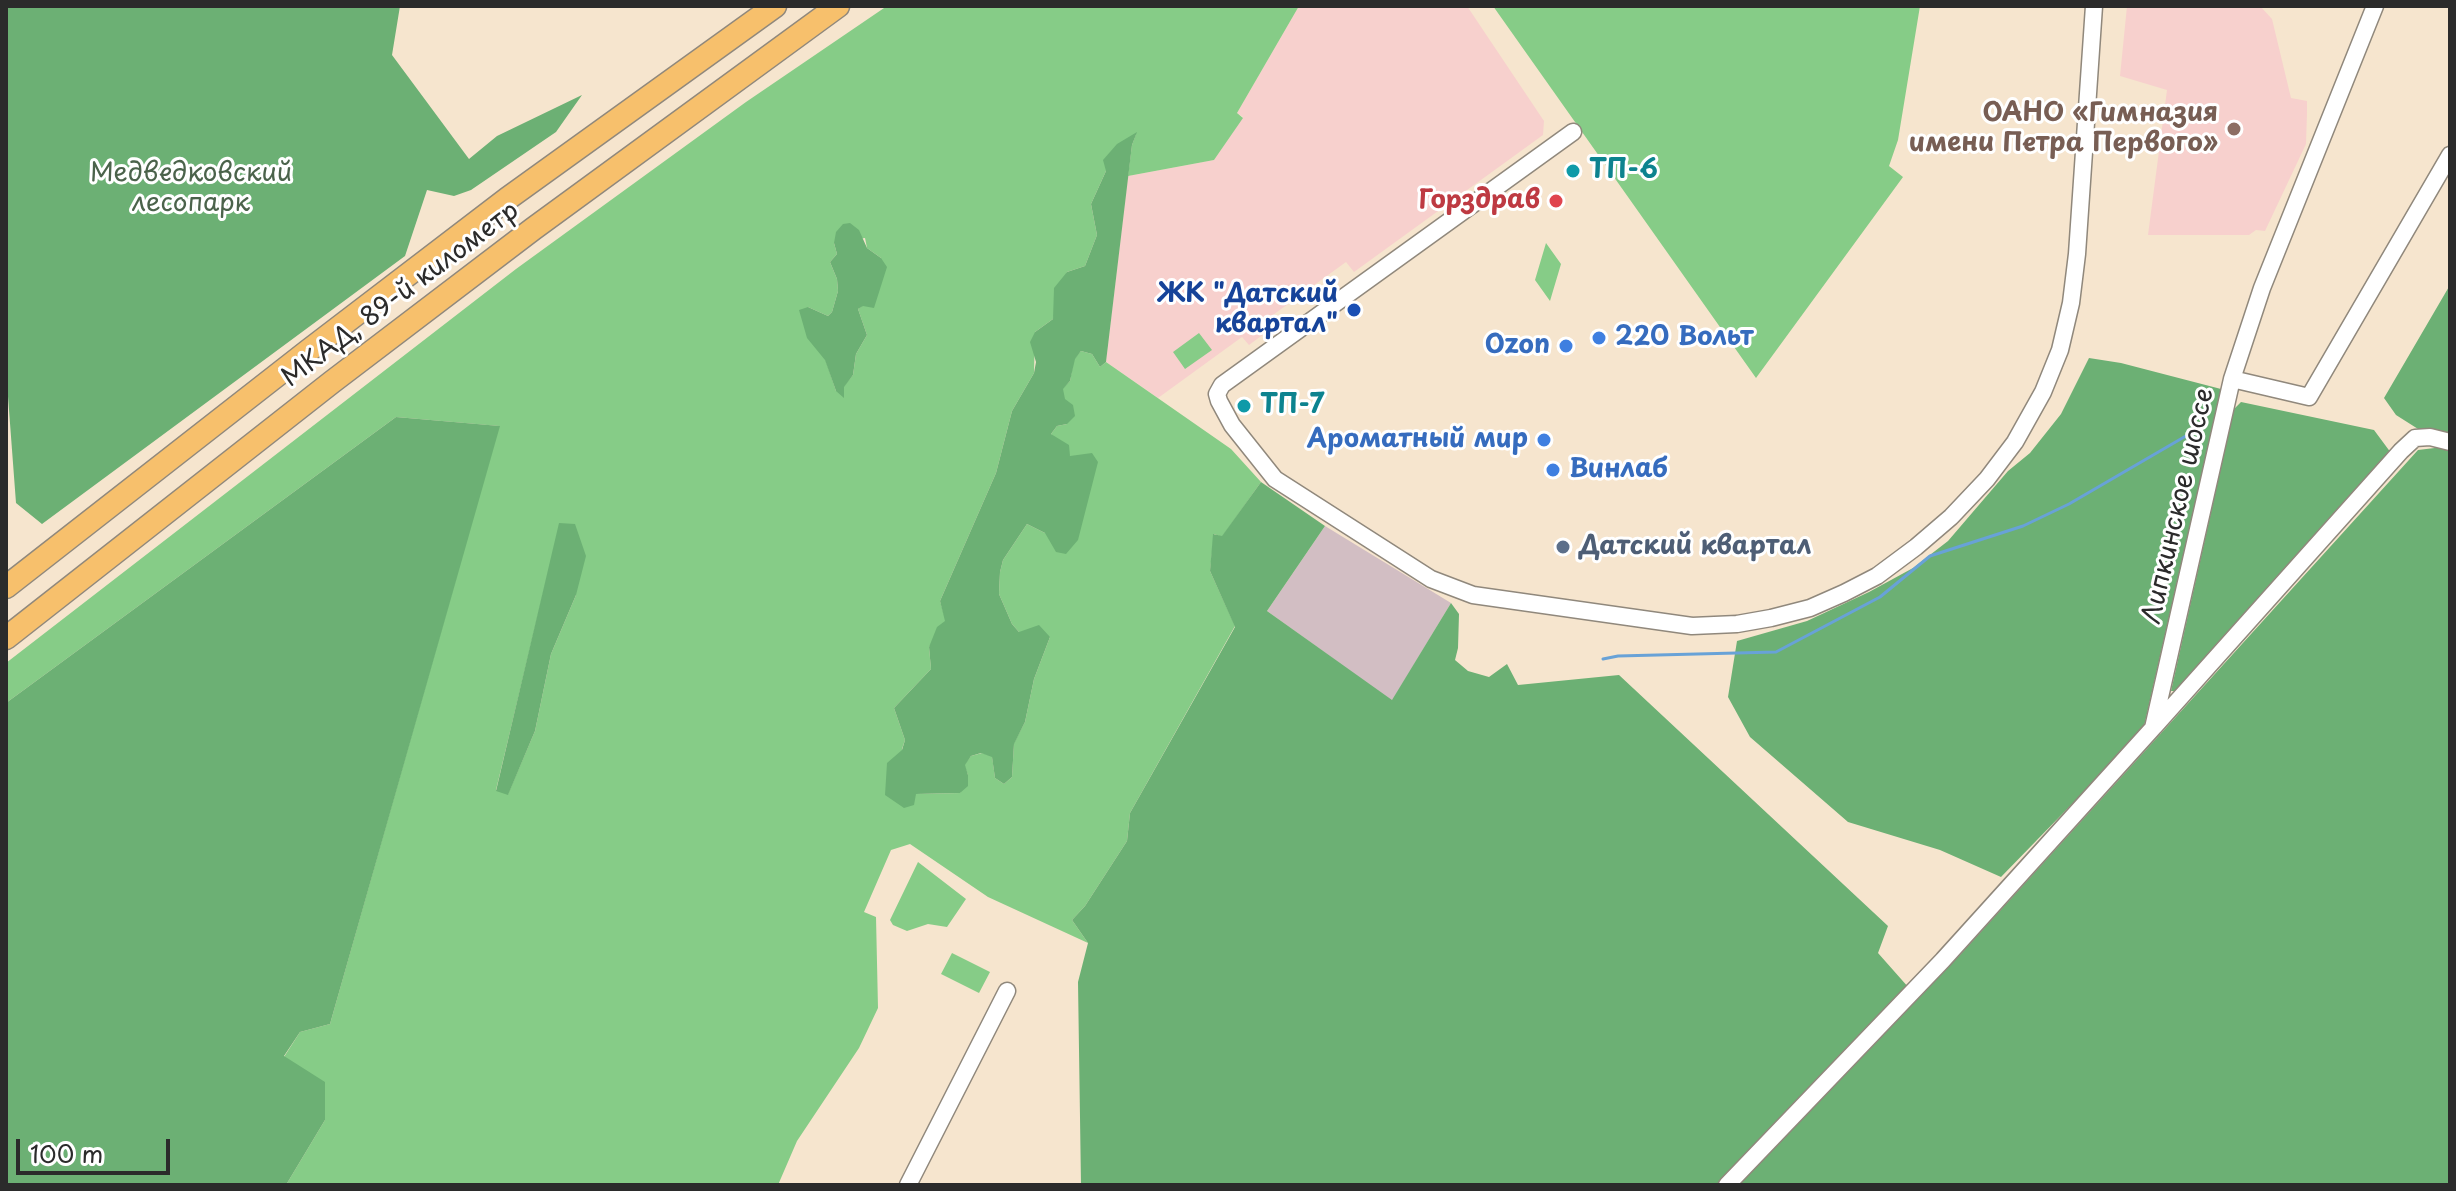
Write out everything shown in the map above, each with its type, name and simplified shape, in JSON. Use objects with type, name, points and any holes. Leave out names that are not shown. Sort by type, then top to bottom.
[{"type":"highway","name":"МКАД, 89-й километр","points":[[6,587],[482,218],[775,6]]},
{"type":"highway","name":"МКАД, 89-й километр","points":[[6,638],[533,229],[838,6]]},
{"type":"street","points":[[1573,132],[1222,385],[1217,394],[1219,401],[1251,452],[1275,479],[1431,579],[1473,595],[1692,626],[1737,624],[1771,618],[1810,608],[1844,593],[1877,576],[1916,547],[1951,517],[1987,479],[2015,442],[2043,392],[2060,350],[2071,303],[2094,6]]},
{"type":"street","name":"Липкинское шоссе","points":[[1727,1185],[1943,960],[2153,728],[2232,379],[2262,288],[2375,6]]},
{"type":"street","points":[[2232,379],[2309,397],[2450,155]]},
{"type":"street","points":[[2153,728],[2401,451],[2415,438],[2430,437],[2450,442]]},
{"type":"street","points":[[908,1185],[1007,991]]},
{"type":"shaded area","points":[[1299,6],[1467,6],[1544,121],[1543,135],[1354,272],[1346,262],[1266,320],[1272,328],[1249,345],[1242,337],[1158,398],[1106,362],[1128,176],[1214,160],[1243,117],[1237,113]]},
{"type":"shaded area","name":"ОАНО «Гимназия имени Петра Первого»","points":[[2127,6],[2260,6],[2272,19],[2291,98],[2307,101],[2306,144],[2265,231],[2256,230],[2249,235],[2148,235],[2167,90],[2120,76]]},
{"type":"shaded area","points":[[1325,526],[1451,603],[1392,701],[1267,611]]},
{"type":"green space","name":"Медведковский лесопарк","points":[[6,6],[400,6],[392,55],[469,159],[497,136],[582,95],[556,132],[471,190],[454,196],[427,190],[405,256],[42,524],[16,503],[6,370]]},
{"type":"green space","points":[[887,6],[1299,6],[1237,113],[1243,118],[1214,160],[1128,176],[1136,134],[1106,171],[1091,204],[1097,235],[1085,266],[1067,272],[1053,319],[1035,332],[1034,373],[1012,411],[996,473],[940,601],[946,621],[929,647],[931,669],[894,708],[905,740],[902,749],[916,794],[960,793],[968,775],[964,765],[971,756],[982,753],[992,756],[995,778],[1004,784],[1012,777],[1014,743],[1025,722],[1034,679],[1050,637],[1019,632],[1012,624],[999,594],[1000,572],[1003,560],[1027,524],[1045,533],[1070,456],[1051,434],[1057,426],[1067,424],[1062,389],[1070,381],[1074,359],[1081,351],[1092,354],[1100,367],[1106,362],[1231,449],[1261,482],[1222,537],[1214,534],[1210,571],[1235,626],[1130,813],[1127,841],[1085,906],[1072,920],[1088,943],[988,897],[910,844],[891,850],[864,912],[876,917],[878,1008],[859,1048],[797,1141],[778,1185],[286,1185],[325,1120],[284,1057],[300,1032],[330,1024],[499,426],[396,417],[6,703],[6,663],[516,269],[746,102]],"holes":[[[865,238],[867,248],[881,258],[862,306],[858,309],[867,335],[856,354],[853,375],[836,391],[808,307],[828,316],[832,312],[838,291],[830,262],[837,254],[834,243]],[[560,523],[576,595],[551,654],[535,731],[508,794],[496,790]]]},
{"type":"green space","points":[[1493,6],[1920,6],[1898,140],[1889,166],[1903,177],[1756,378]]},
{"type":"green space","points":[[1137,132],[1132,145],[1106,362],[1100,367],[1092,354],[1081,351],[1075,359],[1070,381],[1063,389],[1065,399],[1073,405],[1075,416],[1067,424],[1057,426],[1051,434],[1069,445],[1070,456],[1092,453],[1098,462],[1078,540],[1066,554],[1056,552],[1045,533],[1027,524],[1003,560],[1000,572],[999,594],[1012,624],[1019,632],[1039,625],[1050,637],[1034,679],[1025,722],[1014,744],[1012,777],[1004,784],[995,778],[992,757],[981,753],[971,756],[965,765],[968,786],[960,793],[916,794],[914,805],[904,808],[885,795],[887,763],[902,750],[905,740],[894,708],[931,669],[929,647],[937,627],[945,621],[940,601],[996,473],[1012,411],[1034,373],[1036,362],[1030,342],[1035,332],[1053,319],[1054,288],[1067,272],[1085,266],[1097,235],[1091,204],[1106,171],[1103,160],[1117,144]]},
{"type":"green space","points":[[850,223],[859,230],[867,248],[887,267],[874,308],[863,306],[858,309],[867,335],[856,354],[853,375],[844,387],[844,398],[836,391],[825,360],[807,338],[799,310],[808,307],[828,316],[832,312],[838,291],[830,262],[837,254],[834,243],[836,232],[843,224]]},
{"type":"green space","points":[[1546,243],[1561,264],[1550,301],[1535,280]]},
{"type":"green space","points":[[2450,285],[2450,439],[2426,434],[2396,415],[2384,398]]},
{"type":"green space","points":[[1199,333],[1212,350],[1185,369],[1173,352]]},
{"type":"green space","points":[[2089,358],[2121,363],[2221,389],[2143,731],[2001,877],[1940,850],[1848,822],[1750,737],[1728,697],[1737,641],[1807,621],[1869,592],[1913,568],[1948,541],[2008,471],[2030,453],[2061,414]]},
{"type":"green space","points":[[2241,402],[2374,430],[2394,457],[2181,691],[2171,691],[2234,409]]},
{"type":"green space","points":[[396,417],[500,426],[330,1024],[300,1032],[284,1056],[325,1082],[325,1120],[286,1185],[6,1185],[6,703]]},
{"type":"green space","points":[[2443,447],[2450,450],[2450,1185],[1734,1185],[1958,957],[2418,450]]},
{"type":"green space","points":[[1261,482],[1325,526],[1267,611],[1392,700],[1451,603],[1459,614],[1455,660],[1468,671],[1489,677],[1507,664],[1518,685],[1619,675],[1888,926],[1878,953],[1909,988],[1719,1185],[1081,1185],[1078,982],[1088,943],[1072,920],[1085,906],[1127,841],[1130,813],[1235,627],[1210,571],[1213,534],[1222,536]]},
{"type":"green space","points":[[559,523],[575,524],[586,556],[576,595],[551,654],[535,731],[508,795],[496,791]]},
{"type":"green space","points":[[918,862],[966,899],[947,927],[928,924],[907,931],[893,925],[890,920]]},
{"type":"green space","points":[[952,953],[990,972],[979,993],[941,974]]},
{"type":"waterway","points":[[1603,659],[1776,652],[1880,597],[1930,556],[2023,526],[2069,504],[2191,433]]},
{"type":"place","name":"ОАНО «Гимназия имени Петра Первого»","points":[[2234,129]]},
{"type":"place","name":"ТП-6","points":[[1573,171]]},
{"type":"place","name":"Горздрав","points":[[1556,201]]},
{"type":"place","name":"ЖК \"Датский квартал\"","points":[[1354,310]]},
{"type":"place","name":"220 Вольт","points":[[1599,338]]},
{"type":"place","name":"Ozon","points":[[1566,346]]},
{"type":"place","name":"ТП-7","points":[[1244,406]]},
{"type":"place","name":"Ароматный мир","points":[[1544,440]]},
{"type":"place","name":"Винлаб","points":[[1553,470]]},
{"type":"place","name":"Датский квартал","points":[[1563,547]]}]
